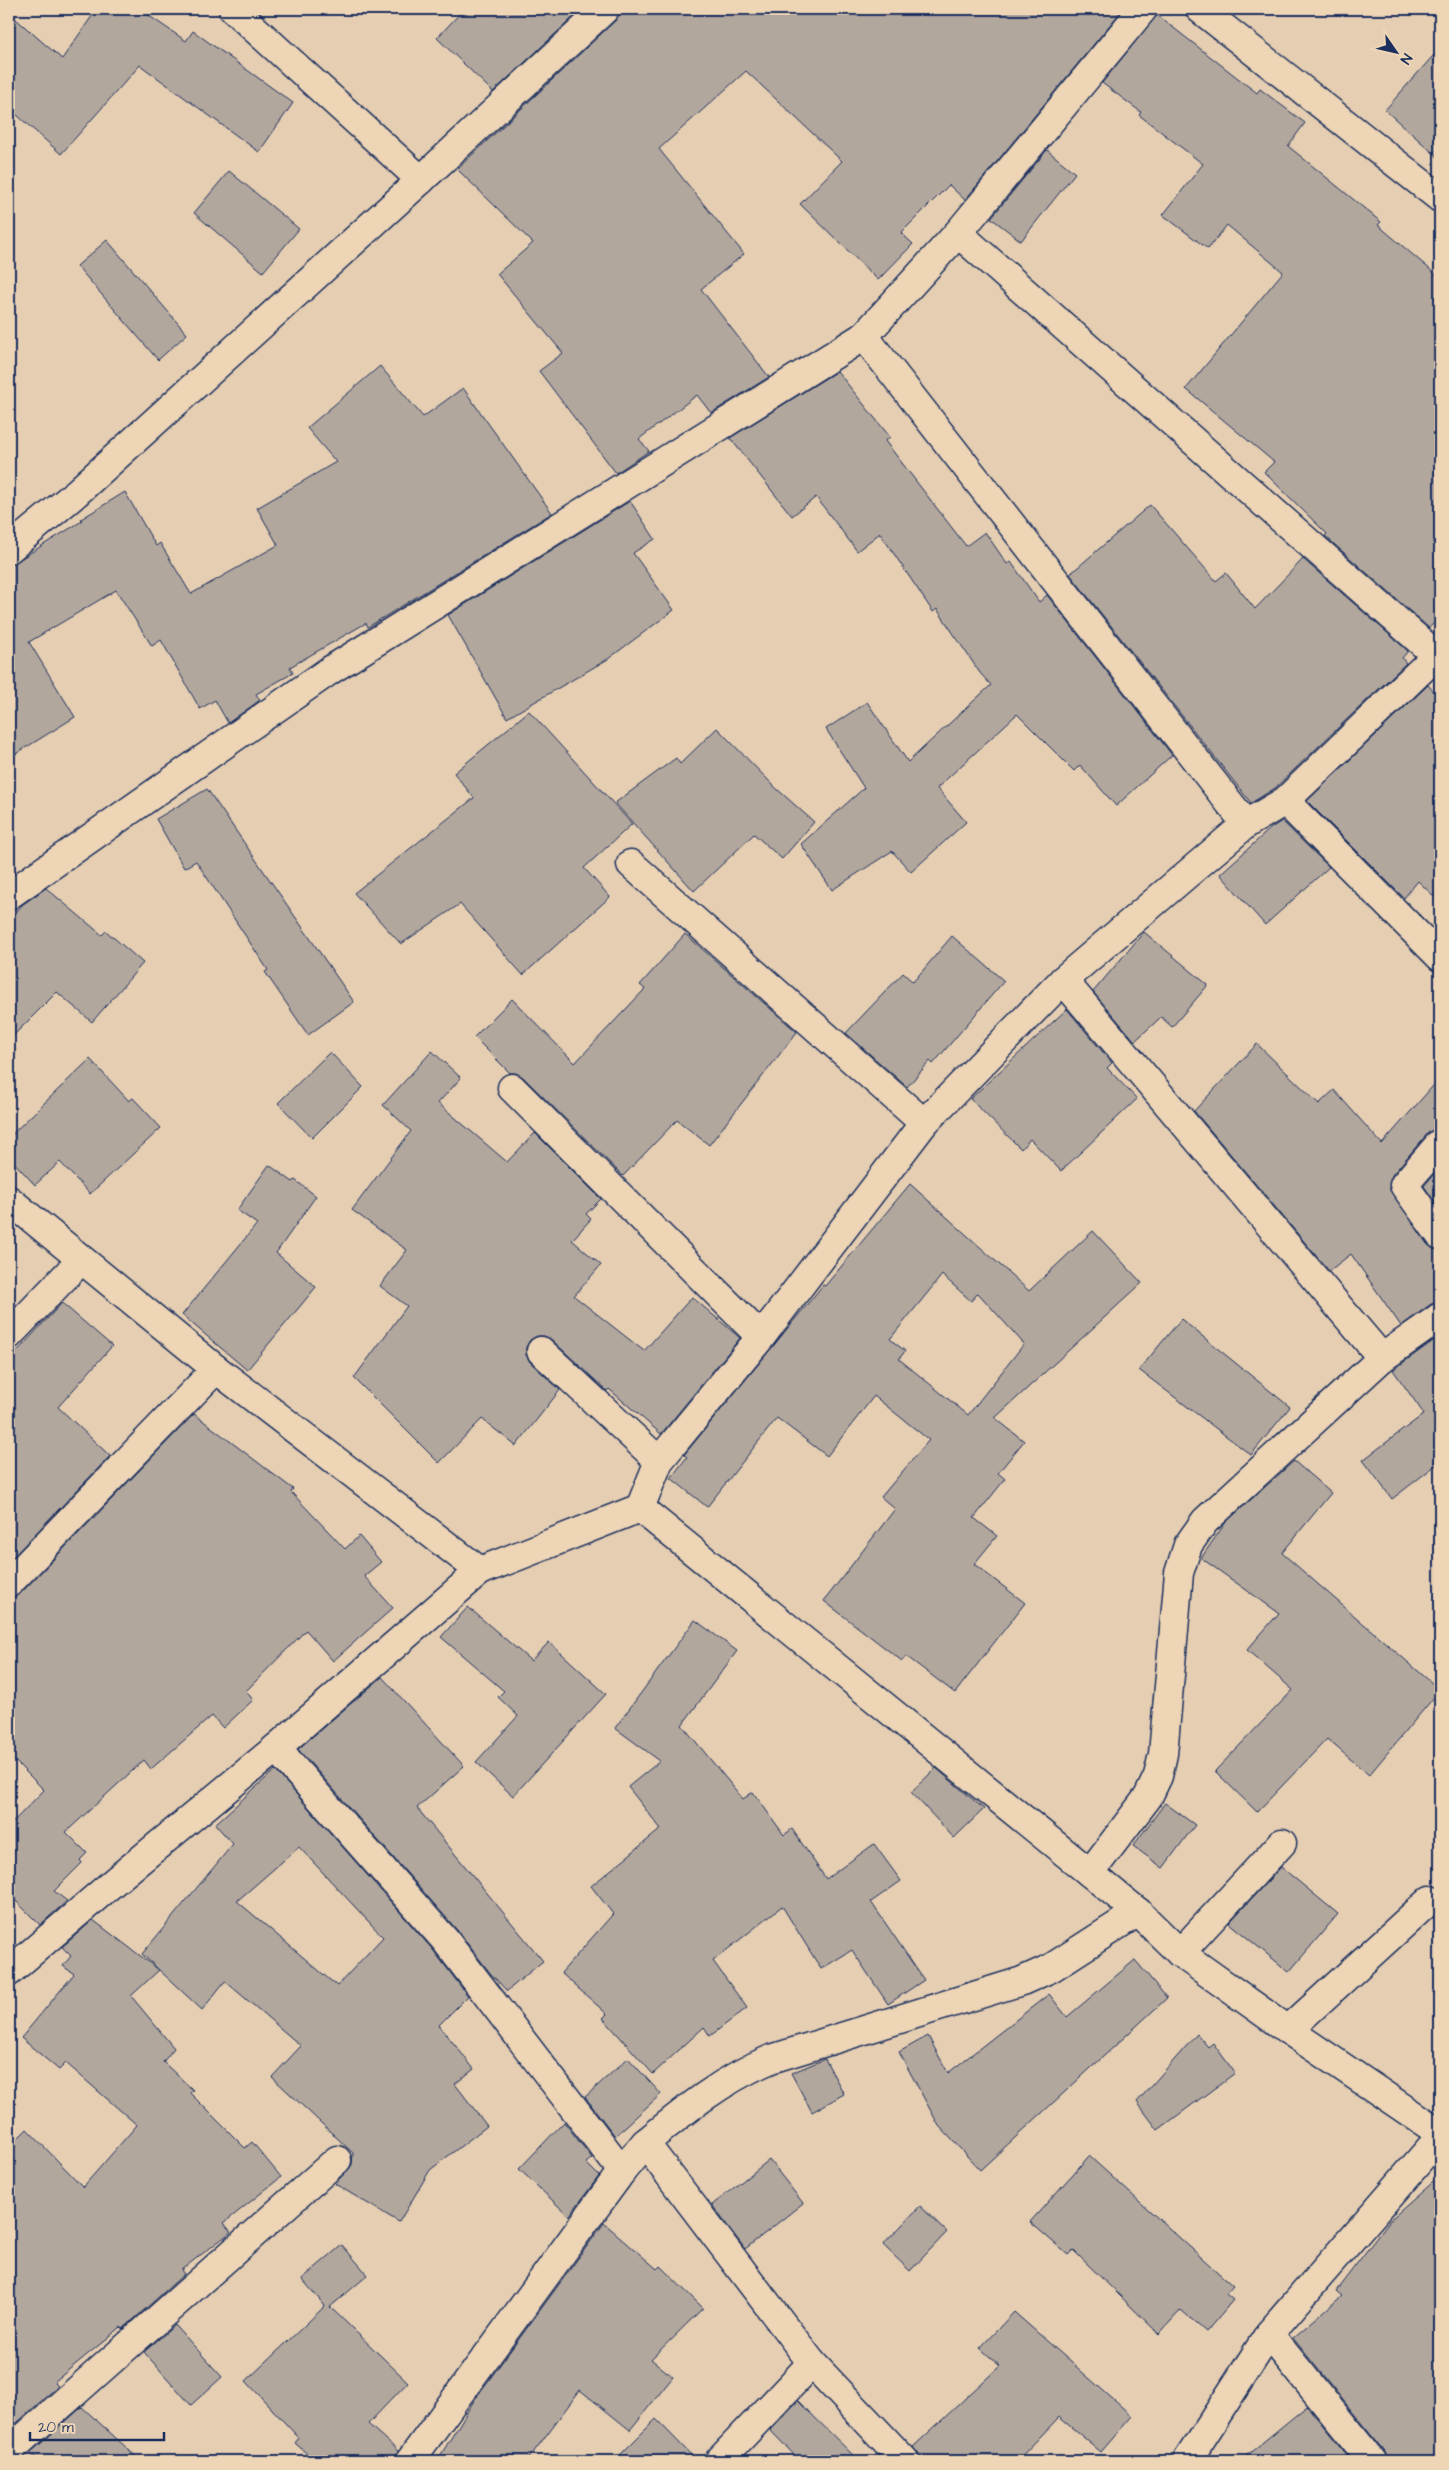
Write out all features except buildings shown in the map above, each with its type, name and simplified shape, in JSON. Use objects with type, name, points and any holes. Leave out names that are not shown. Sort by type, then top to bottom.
[{"type":"street","points":[[233,9],[421,180]]},
{"type":"street","points":[[9,549],[74,495],[421,180],[605,9]]},
{"type":"street","points":[[9,895],[329,670],[864,336],[958,233],[1143,9]]},
{"type":"street","points":[[1200,9],[1440,198]]},
{"type":"street","points":[[9,1972],[116,1880],[276,1748],[480,1571],[640,1508],[660,1461],[761,1337],[924,1123],[1063,980],[1246,824],[1284,801],[1439,654],[958,233]]},
{"type":"street","points":[[864,336],[1246,824]]},
{"type":"street","points":[[1284,801],[1440,957]]},
{"type":"street","points":[[631,864],[924,1123]]},
{"type":"street","points":[[1063,980],[1382,1358]]},
{"type":"street","points":[[512,1088],[761,1337]]},
{"type":"street","points":[[1440,1143],[1404,1185],[1440,1235]]},
{"type":"street","points":[[9,1200],[216,1369],[480,1571]]},
{"type":"street","points":[[9,1336],[81,1260]]},
{"type":"street","points":[[1090,1873],[1148,1797],[1158,1776],[1163,1754],[1179,1573],[1188,1545],[1206,1521],[1382,1358],[1440,1317]]},
{"type":"street","points":[[541,1351],[660,1461]]},
{"type":"street","points":[[9,1583],[216,1369]]},
{"type":"street","points":[[640,1508],[1138,1912],[1180,1953],[1440,2135],[1269,2334],[1187,2461]]},
{"type":"street","points":[[276,1748],[445,1940],[622,2170]]},
{"type":"street","points":[[1180,1953],[1282,1843]]},
{"type":"street","points":[[1288,2030],[1430,1900]]},
{"type":"street","points":[[410,2461],[622,2170],[644,2143],[700,2098],[743,2070],[771,2059],[1022,1981],[1051,1968],[1138,1912]]},
{"type":"street","points":[[644,2143],[812,2363],[905,2461]]},
{"type":"street","points":[[9,2451],[336,2160]]},
{"type":"street","points":[[1269,2334],[1372,2461]]},
{"type":"street","points":[[719,2461],[812,2363]]}]
